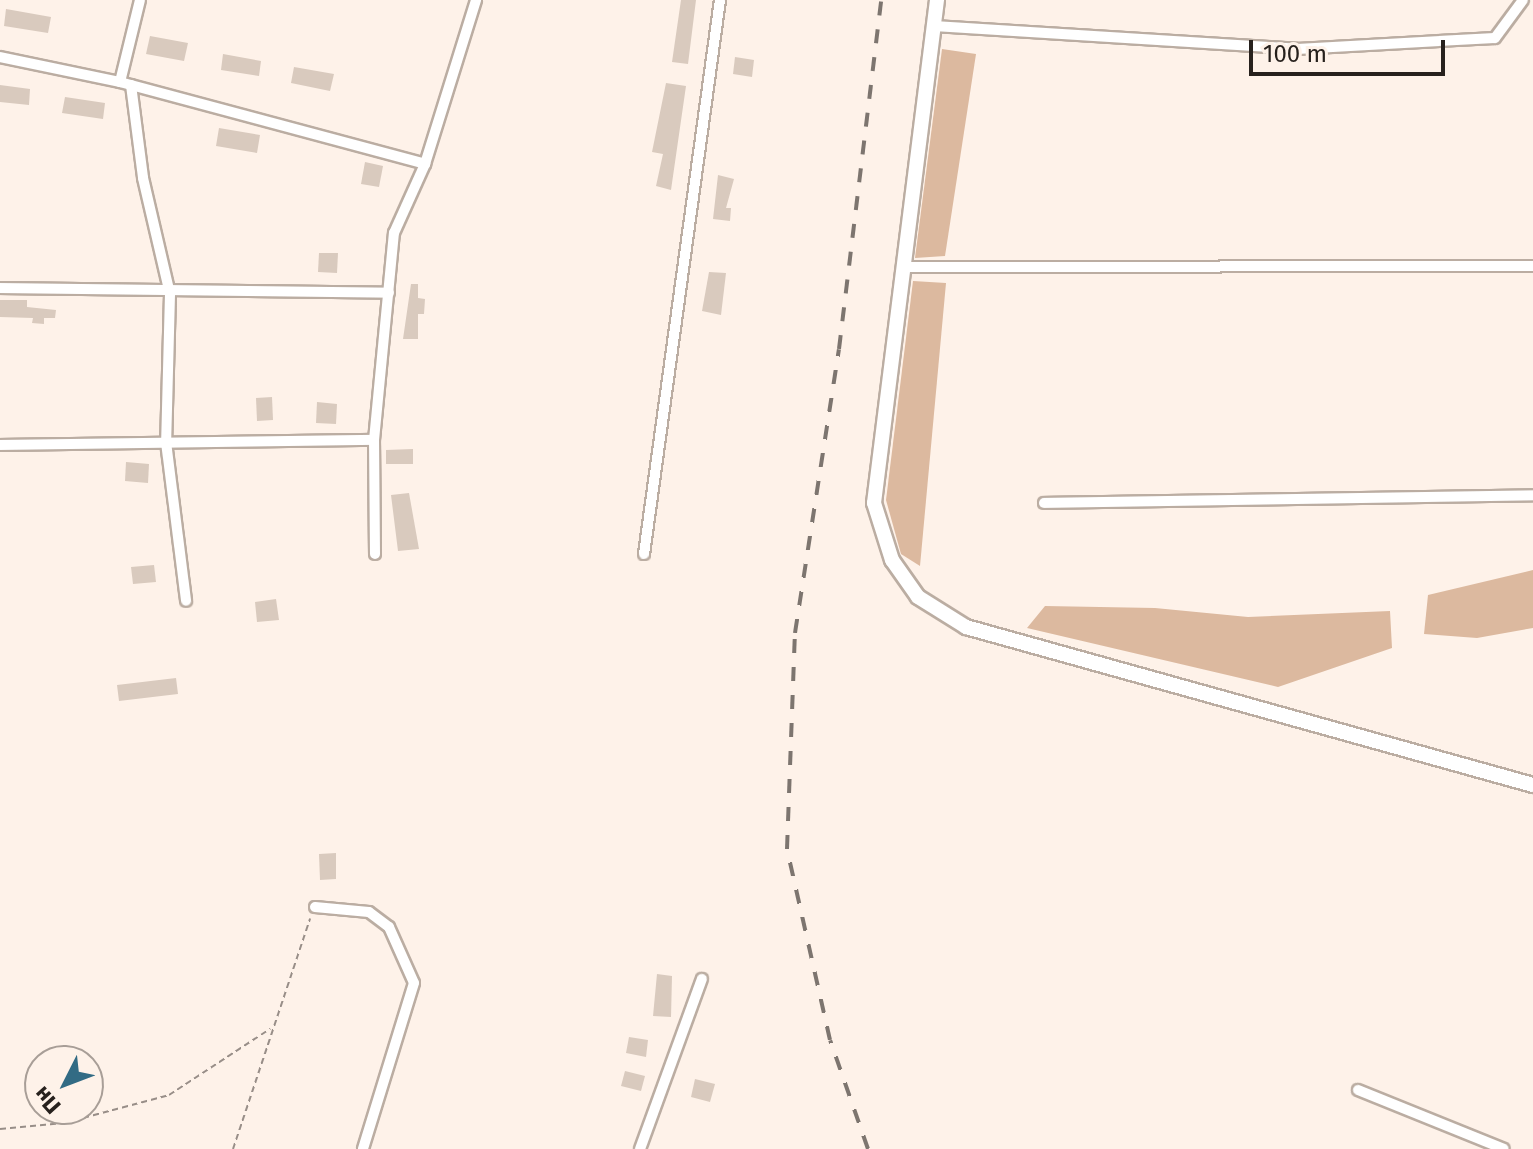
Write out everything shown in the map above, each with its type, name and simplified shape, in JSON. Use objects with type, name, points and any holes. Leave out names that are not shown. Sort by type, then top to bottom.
[{"type":"street","points":[[140,0],[126,84],[143,178],[170,294],[166,442],[186,601]]},
{"type":"street","points":[[375,554],[374,440],[394,233],[425,164],[476,0]]},
{"type":"street","points":[[644,554],[720,0]]},
{"type":"street","points":[[937,0],[874,503],[892,560],[918,597],[966,627],[992,635],[1533,785]]},
{"type":"street","points":[[934,26],[1297,49],[1495,38],[1521,1]]},
{"type":"street","points":[[0,57],[126,84],[425,164]]},
{"type":"street","points":[[904,267],[1533,266]]},
{"type":"street","points":[[0,288],[170,294],[389,293]]},
{"type":"street","points":[[0,445],[374,440]]},
{"type":"street","points":[[1044,503],[1533,495]]},
{"type":"street","points":[[315,907],[369,912],[389,927],[414,983],[363,1149]]},
{"type":"street","points":[[640,1149],[702,979]]},
{"type":"street","points":[[1358,1090],[1504,1149]]},
{"type":"path","points":[[233,1149],[270,1029],[315,907]]},
{"type":"path","points":[[0,1129],[64,1123],[169,1095],[270,1029]]},
{"type":"shaded area","points":[[942,49],[976,54],[945,256],[915,258]]},
{"type":"shaded area","points":[[913,281],[946,283],[920,566],[901,554],[886,500]]},
{"type":"shaded area","points":[[1533,570],[1533,628],[1477,638],[1424,634],[1428,595]]},
{"type":"shaded area","points":[[1045,606],[1155,608],[1248,617],[1390,611],[1392,648],[1278,687],[1027,628]]},
{"type":"building","points":[[681,0],[696,0],[688,64],[672,62]]},
{"type":"building","points":[[6,9],[51,17],[48,33],[4,26]]},
{"type":"building","points":[[150,36],[188,43],[184,61],[146,54]]},
{"type":"building","points":[[223,54],[261,61],[259,76],[221,70]]},
{"type":"building","points":[[735,57],[754,60],[752,77],[733,74]]},
{"type":"building","points":[[294,67],[334,74],[330,91],[291,83]]},
{"type":"building","points":[[666,83],[686,86],[671,190],[656,186],[663,154],[652,152]]},
{"type":"building","points":[[0,85],[30,89],[29,105],[0,102]]},
{"type":"building","points":[[65,97],[105,103],[103,119],[62,113]]},
{"type":"building","points":[[219,128],[260,135],[257,153],[216,146]]},
{"type":"building","points":[[365,162],[383,166],[379,187],[361,184]]},
{"type":"building","points":[[718,175],[734,179],[726,208],[731,208],[730,221],[713,219]]},
{"type":"building","points":[[319,253],[338,253],[337,273],[318,272]]},
{"type":"building","points":[[709,272],[726,273],[721,315],[702,311]]},
{"type":"building","points":[[411,284],[418,284],[418,298],[425,299],[424,314],[418,314],[418,339],[403,339]]},
{"type":"building","points":[[0,300],[27,300],[27,307],[56,310],[55,318],[44,318],[44,324],[32,323],[33,318],[0,317]]},
{"type":"building","points":[[272,397],[273,420],[257,421],[256,398]]},
{"type":"building","points":[[317,402],[337,404],[336,424],[316,423]]},
{"type":"building","points":[[413,449],[413,464],[386,464],[386,450]]},
{"type":"building","points":[[126,462],[149,464],[148,483],[125,481]]},
{"type":"building","points":[[409,493],[419,549],[398,551],[391,495]]},
{"type":"building","points":[[154,565],[156,582],[133,584],[131,567]]},
{"type":"building","points":[[276,599],[279,620],[257,622],[255,602]]},
{"type":"building","points":[[176,678],[178,694],[119,701],[117,685]]},
{"type":"building","points":[[336,853],[336,879],[320,880],[319,854]]},
{"type":"building","points":[[657,974],[672,976],[671,1017],[653,1016]]},
{"type":"building","points":[[629,1037],[648,1040],[646,1057],[626,1053]]},
{"type":"building","points":[[625,1071],[645,1076],[641,1091],[621,1086]]},
{"type":"building","points":[[695,1079],[715,1084],[710,1102],[691,1097]]},
{"type":"railway","points":[[868,1149],[830,1040],[787,849],[795,633],[839,349],[881,0]]}]
